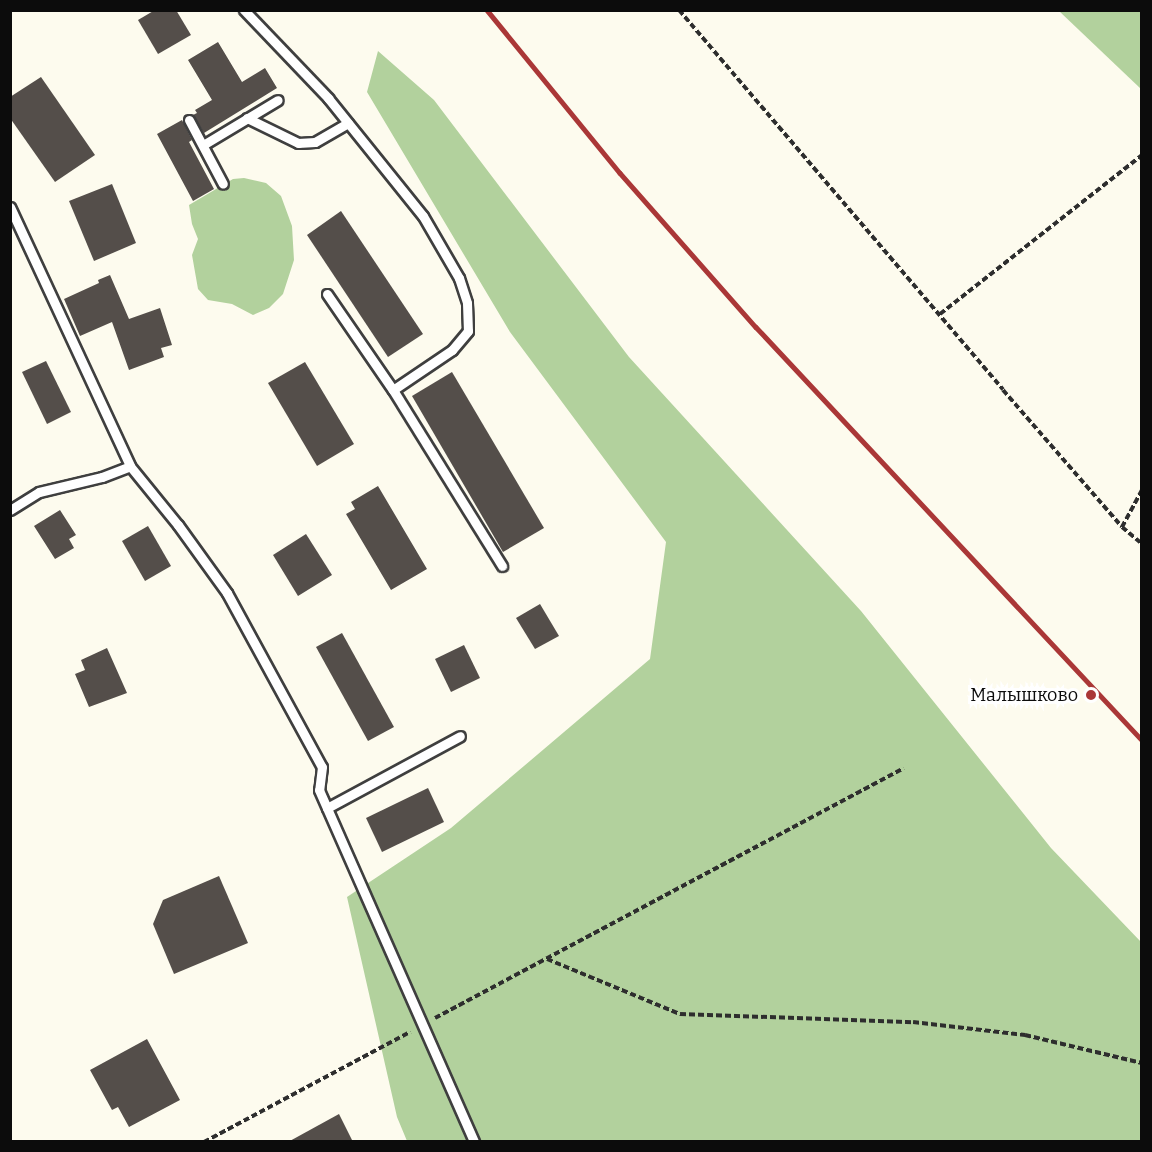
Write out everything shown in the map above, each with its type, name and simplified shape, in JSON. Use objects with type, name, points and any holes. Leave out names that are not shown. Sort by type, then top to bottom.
[{"type":"lane","points":[[244,10],[328,98],[423,216],[459,278],[467,303],[468,331],[453,350],[393,390]]},
{"type":"lane","points":[[203,145],[278,100]]},
{"type":"lane","points":[[247,118],[298,143],[315,142],[348,123]]},
{"type":"lane","points":[[189,120],[223,184]]},
{"type":"lane","points":[[10,207],[130,466],[178,525],[227,593],[322,767],[319,790],[474,1142]]},
{"type":"lane","points":[[327,294],[393,390],[501,566]]},
{"type":"lane","points":[[10,510],[39,492],[102,477],[130,466]]},
{"type":"lane","points":[[327,808],[460,736]]},
{"type":"path","points":[[679,10],[1122,527],[1142,544]]},
{"type":"path","points":[[940,314],[1142,155]]},
{"type":"path","points":[[1122,527],[1142,490]]},
{"type":"path","points":[[204,1142],[904,768]]},
{"type":"path","points":[[546,959],[680,1014],[913,1022],[1025,1035],[1142,1063]]},
{"type":"green space","points":[[1059,11],[1141,11],[1141,89]]},
{"type":"green space","points":[[378,51],[434,100],[629,357],[861,611],[1051,848],[1141,942],[1141,1141],[407,1141],[397,1117],[347,897],[451,828],[650,659],[666,542],[510,332],[367,92]]},
{"type":"green space","points":[[244,178],[266,183],[281,196],[292,226],[294,260],[283,294],[269,308],[253,315],[232,304],[208,300],[198,289],[192,255],[198,239],[192,224],[189,205],[233,179]]},
{"type":"building","points":[[155,10],[176,10],[191,35],[158,54],[138,20]]},
{"type":"building","points":[[218,42],[242,82],[265,68],[277,88],[204,133],[193,115],[197,113],[195,110],[212,100],[188,60]]},
{"type":"building","points":[[41,77],[95,155],[55,182],[10,118],[10,97]]},
{"type":"building","points":[[182,120],[192,140],[189,142],[214,189],[193,201],[157,134]]},
{"type":"building","points":[[112,184],[136,243],[94,261],[69,201]]},
{"type":"building","points":[[341,211],[423,334],[388,357],[307,235]]},
{"type":"building","points":[[110,275],[129,319],[160,308],[172,345],[161,348],[164,357],[129,370],[112,322],[80,336],[64,299],[99,283],[98,280]]},
{"type":"building","points":[[46,361],[71,412],[47,424],[22,372]]},
{"type":"building","points":[[305,362],[354,444],[317,466],[268,383]]},
{"type":"building","points":[[452,372],[544,528],[503,552],[412,396]]},
{"type":"building","points":[[378,486],[427,569],[391,590],[346,514],[355,509],[351,502]]},
{"type":"building","points":[[60,510],[76,535],[69,539],[74,548],[55,559],[34,526]]},
{"type":"building","points":[[148,526],[171,566],[145,581],[122,541]]},
{"type":"building","points":[[306,534],[332,575],[298,596],[273,555]]},
{"type":"building","points":[[540,604],[559,636],[535,649],[516,618]]},
{"type":"building","points":[[342,633],[394,727],[368,741],[316,647]]},
{"type":"building","points":[[464,645],[480,678],[451,692],[435,659]]},
{"type":"building","points":[[107,648],[127,693],[89,707],[75,674],[85,670],[81,660]]},
{"type":"building","points":[[428,788],[444,822],[382,852],[366,818]]},
{"type":"building","points":[[219,876],[248,943],[174,974],[153,924],[163,900]]},
{"type":"building","points":[[147,1039],[180,1100],[129,1127],[118,1107],[112,1110],[90,1070]]},
{"type":"building","points":[[339,1114],[353,1142],[288,1142]]},
{"type":"railway","points":[[487,10],[620,173],[756,327],[1142,740]]},
{"type":"place","name":"Малышково","points":[[1091,695]]}]
